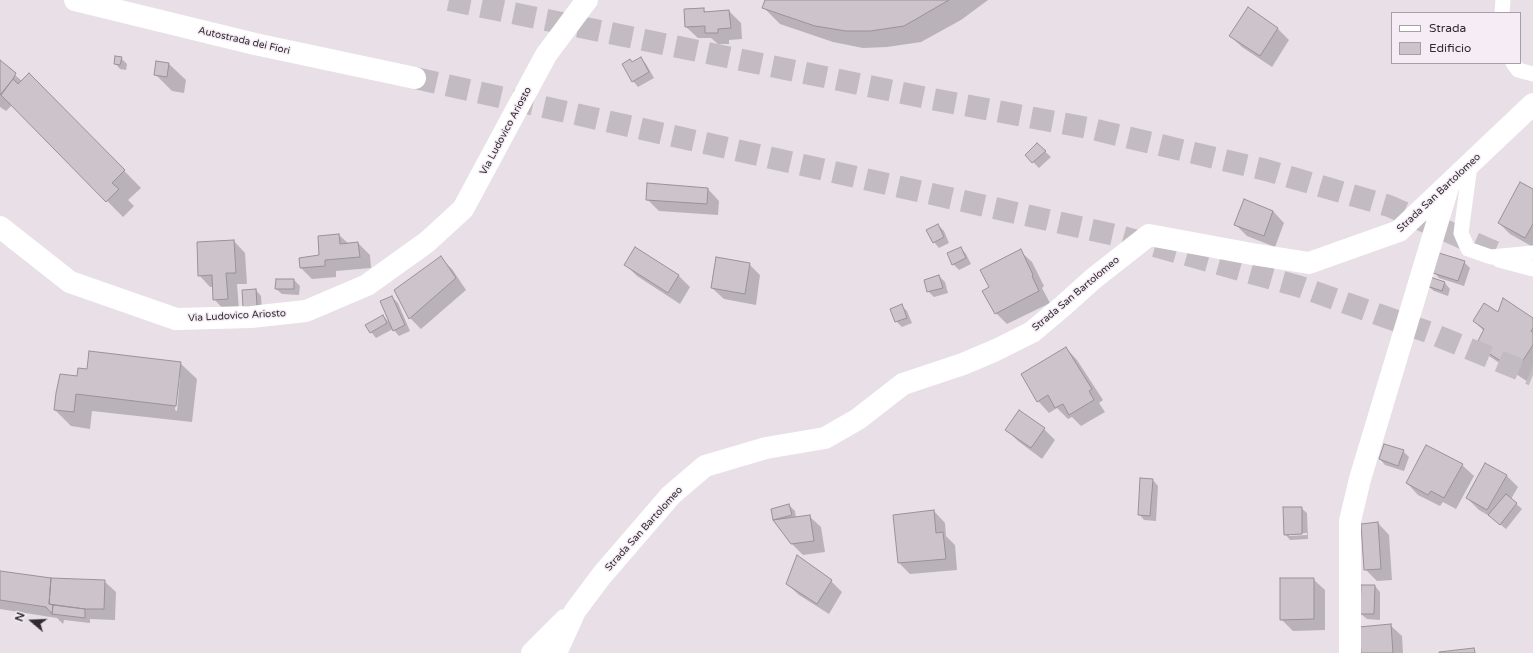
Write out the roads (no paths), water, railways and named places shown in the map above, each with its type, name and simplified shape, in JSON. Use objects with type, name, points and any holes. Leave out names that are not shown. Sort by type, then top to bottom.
[{"type":"main road","name":"Autostrada dei Fiori","points":[[75,0],[254,44],[415,78]]},
{"type":"main road","name":"Via Ludovico Ariosto","points":[[0,227],[70,282],[176,319],[251,317],[306,311],[368,285],[427,242],[463,209],[546,55],[588,0]]},
{"type":"main road","name":"Strada San Bartolomeo","points":[[556,653],[575,611],[602,575],[671,495],[705,466],[766,448],[825,438],[858,419],[903,384],[963,364],[1032,332],[1093,279],[1149,234],[1252,254],[1309,263],[1400,231],[1533,104]]},
{"type":"main road","points":[[1350,653],[1350,521],[1360,479],[1448,186]]},
{"type":"main road","points":[[532,653],[575,611]]},
{"type":"lane","points":[[1502,12],[1503,0]]},
{"type":"lane","points":[[1514,64],[1518,70],[1533,74]]},
{"type":"lane","points":[[1470,165],[1461,232],[1468,249],[1533,269]]},
{"type":"lane","points":[[1491,257],[1533,253]]},
{"type":"tunnel","points":[[449,0],[932,99],[1088,128],[1266,170],[1389,206],[1504,256]]},
{"type":"tunnel","points":[[415,78],[1119,236],[1301,287],[1428,332],[1533,375]]}]
